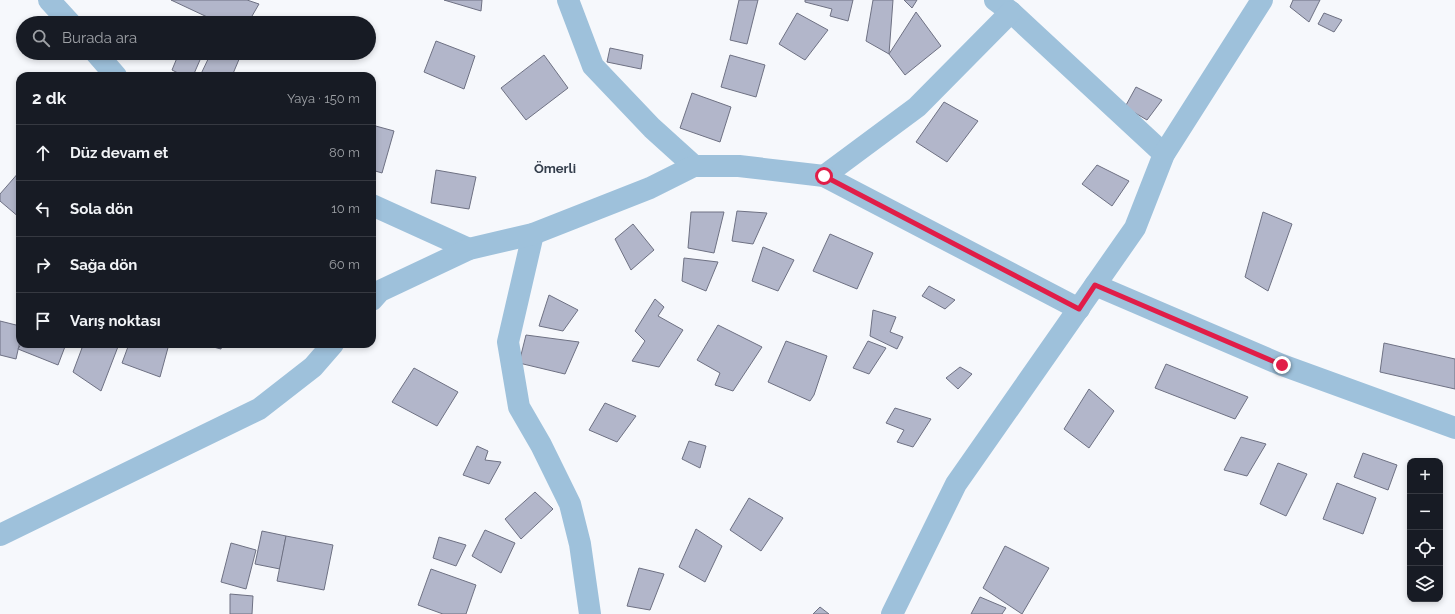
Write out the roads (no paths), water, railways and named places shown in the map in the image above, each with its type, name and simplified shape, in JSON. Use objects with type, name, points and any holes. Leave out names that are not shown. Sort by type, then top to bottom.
[{"type":"street","points":[[49,0],[64,16]]},
{"type":"street","points":[[568,0],[593,66],[652,128],[694,166]]},
{"type":"street","points":[[892,614],[956,484],[1135,228],[1164,154],[1262,0]]},
{"type":"street","points":[[824,176],[917,107],[1003,6],[1164,154]]},
{"type":"street","points":[[102,60],[113,72]]},
{"type":"street","points":[[376,296],[380,291],[469,249],[533,234],[650,188],[694,166],[739,166],[824,176],[1079,309]]},
{"type":"street","points":[[376,207],[469,249]]},
{"type":"street","points":[[533,234],[508,342],[519,407],[541,446],[570,504],[580,544],[590,614]]},
{"type":"street","points":[[1095,285],[1282,365],[1455,428]]},
{"type":"street","points":[[0,535],[259,409],[313,367],[330,348]]},
{"type":"district","name":"Ömerli","points":[[555,168]]}]
